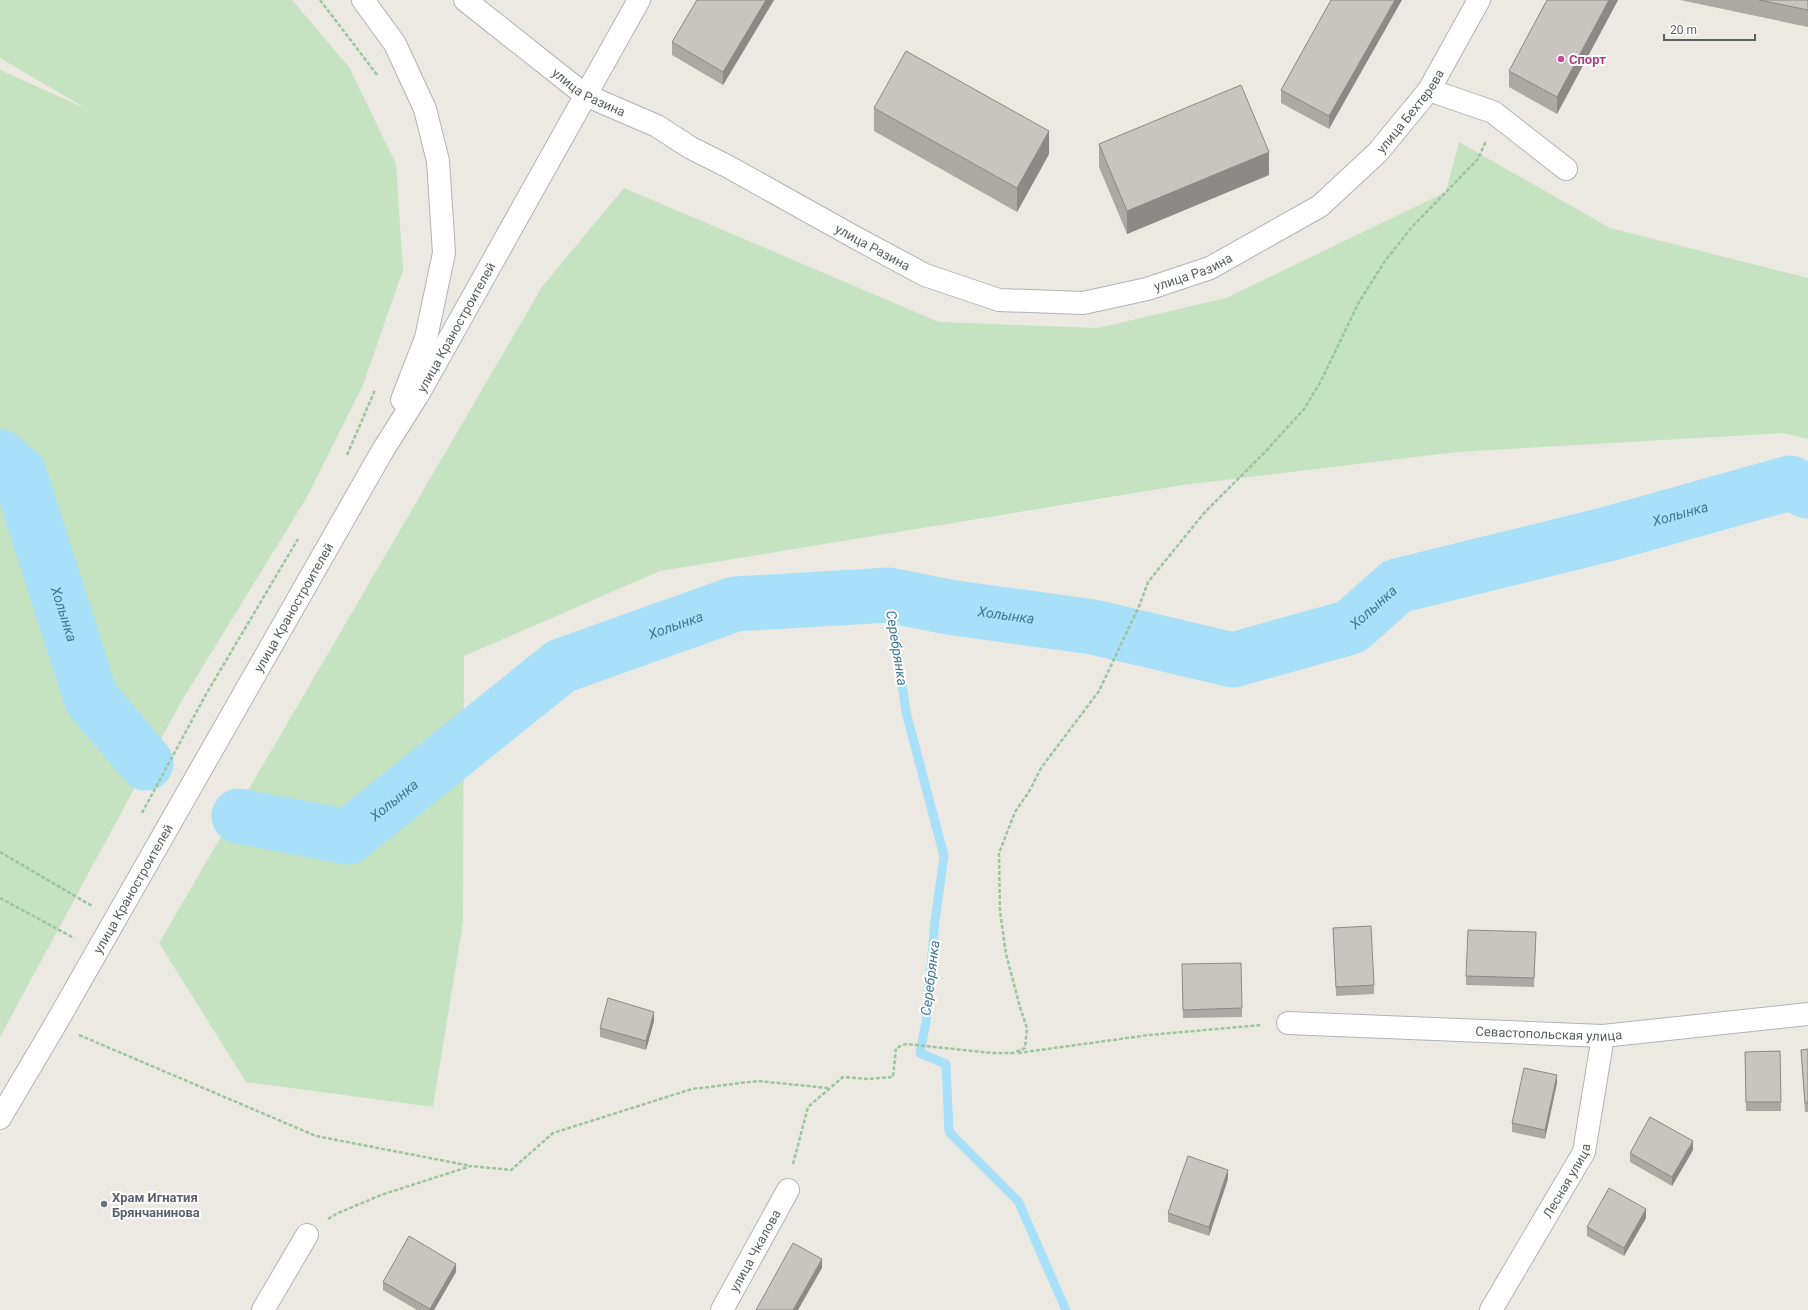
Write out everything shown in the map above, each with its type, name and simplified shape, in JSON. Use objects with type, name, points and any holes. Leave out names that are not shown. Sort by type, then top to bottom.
[{"type":"street","points":[[364,0],[394,44],[426,109],[438,161],[444,253],[426,338],[383,450]]},
{"type":"street","name":"улица Разина","points":[[465,0],[585,95],[656,126],[691,148],[727,166],[925,275],[999,300],[1083,303],[1147,289],[1210,268],[1320,206]]},
{"type":"street","name":"улица Краностроителей","points":[[0,1118],[55,1025],[383,450],[419,392],[639,0]]},
{"type":"street","name":"улица Бехтерева","points":[[1320,206],[1378,152],[1429,90],[1479,0]]},
{"type":"street","points":[[1429,90],[1493,112],[1566,168]]},
{"type":"street","name":"Севастопольская улица","points":[[1288,1023],[1603,1036],[1808,1014]]},
{"type":"street","name":"Лесная улица","points":[[1491,1310],[1584,1152],[1603,1036]]},
{"type":"street","name":"улица Чкалова","points":[[722,1310],[788,1190]]},
{"type":"street","points":[[263,1310],[307,1235]]},
{"type":"path","points":[[320,0],[383,82]]},
{"type":"path","points":[[1013,1053],[1025,1048],[1028,1028],[1020,1007],[1006,954],[1000,911],[999,852],[1015,812],[1030,790],[1042,768],[1099,691],[1140,604],[1148,582],[1175,546],[1205,512],[1265,452],[1304,408],[1321,382],[1359,302],[1385,261],[1411,228],[1478,159],[1489,134],[1493,112]]},
{"type":"path","points":[[345,460],[375,389]]},
{"type":"path","points":[[141,815],[205,696],[301,534]]},
{"type":"path","points":[[0,852],[115,919]]},
{"type":"path","points":[[0,898],[98,950]]},
{"type":"path","points":[[88,912],[93,906]]},
{"type":"path","points":[[72,937],[76,931]]},
{"type":"path","points":[[788,1190],[799,1138],[808,1107],[828,1088],[843,1077],[868,1079],[893,1077],[896,1048],[906,1044],[992,1053],[1013,1053],[1149,1035],[1288,1023]]},
{"type":"path","points":[[55,1025],[316,1136],[471,1166],[511,1170],[553,1132],[692,1089],[758,1081],[828,1088]]},
{"type":"path","points":[[307,1235],[336,1214],[381,1196],[471,1166]]},
{"type":"green space","points":[[0,0],[292,0],[349,67],[396,164],[403,270],[363,385],[307,497],[181,702],[0,1037],[0,468],[47,482],[28,472],[0,447],[0,70],[87,109],[0,58]]},
{"type":"green space","points":[[1459,142],[1610,228],[1808,278],[1808,439],[1783,433],[1457,452],[1183,485],[660,571],[464,656],[463,922],[433,1107],[246,1082],[159,943],[542,287],[624,188],[939,322],[1098,328],[1226,298],[1446,192]]},
{"type":"building","points":[[697,0],[766,0],[723,72],[672,42]]},
{"type":"building","points":[[1331,0],[1395,0],[1329,116],[1281,90]]},
{"type":"building","points":[[1547,0],[1609,0],[1557,97],[1509,71]]},
{"type":"building","points":[[1759,0],[1808,0],[1808,10]]},
{"type":"building","points":[[906,51],[1049,131],[1017,188],[874,108]]},
{"type":"building","points":[[1241,85],[1269,152],[1127,211],[1099,144]]},
{"type":"building","points":[[1371,926],[1374,985],[1336,987],[1333,928]]},
{"type":"building","points":[[1468,930],[1536,932],[1534,978],[1466,976]]},
{"type":"building","points":[[1241,963],[1242,1008],[1183,1010],[1182,964]]},
{"type":"building","points":[[608,998],[654,1012],[646,1041],[600,1028]]},
{"type":"building","points":[[1808,1049],[1808,1103],[1805,1103],[1801,1050]]},
{"type":"building","points":[[1780,1051],[1781,1102],[1746,1102],[1745,1052]]},
{"type":"building","points":[[1524,1068],[1557,1075],[1545,1130],[1512,1123]]},
{"type":"building","points":[[1650,1117],[1693,1141],[1672,1177],[1630,1153]]},
{"type":"building","points":[[1188,1156],[1228,1170],[1209,1227],[1168,1213]]},
{"type":"building","points":[[1609,1188],[1646,1209],[1624,1248],[1587,1227]]},
{"type":"building","points":[[409,1236],[456,1264],[430,1309],[383,1282]]},
{"type":"building","points":[[793,1243],[822,1259],[793,1310],[756,1310]]},
{"type":"waterway","name":"Холынка","points":[[0,457],[19,473],[91,698],[146,763]]},
{"type":"waterway","name":"Холынка","points":[[239,816],[348,837],[561,666],[735,604],[889,595],[948,607],[1093,627],[1233,660],[1351,627],[1397,586],[1608,534],[1790,483],[1808,491]]},
{"type":"waterway","name":"Серебрянка","points":[[889,595],[906,712],[944,856],[935,921],[926,1022],[920,1053],[946,1064],[949,1132],[1018,1201],[1066,1310]]},
{"type":"place","name":"Спорт","points":[[1561,59]]},
{"type":"place","name":"Храм Игнатия Брянчанинова","points":[[104,1204]]}]
